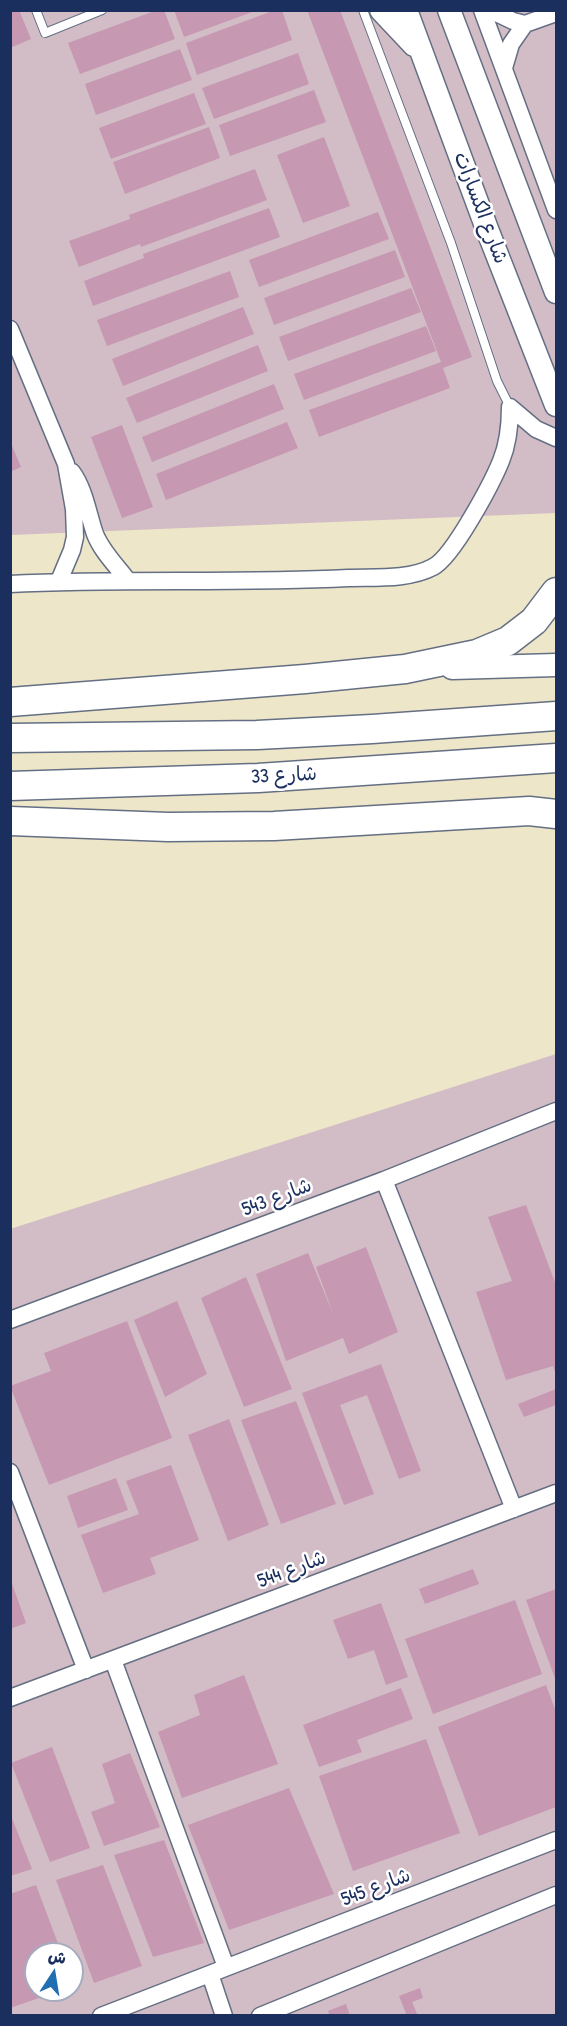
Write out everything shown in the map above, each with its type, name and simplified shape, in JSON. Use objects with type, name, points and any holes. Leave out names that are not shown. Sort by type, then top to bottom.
[{"type":"highway","points":[[10,702],[405,669],[477,654],[508,641],[534,621],[556,592]]},
{"type":"highway","points":[[10,738],[257,735],[556,716]]},
{"type":"highway","name":"شارع 33","points":[[10,786],[258,778],[556,758]]},
{"type":"highway","points":[[10,821],[168,827],[274,826],[543,813]]},
{"type":"street","points":[[381,10],[421,53]]},
{"type":"street","name":"شارع الكسارات","points":[[406,10],[556,405]]},
{"type":"street","points":[[449,10],[556,292]]},
{"type":"street","points":[[482,10],[552,187],[556,210]]},
{"type":"street","points":[[490,10],[525,24],[556,13]]},
{"type":"street","points":[[504,68],[511,44],[525,24]]},
{"type":"street","points":[[10,330],[66,464],[82,491],[96,536],[108,556],[128,581]]},
{"type":"street","points":[[510,407],[536,429],[556,438]]},
{"type":"street","points":[[10,584],[59,581],[320,579],[405,574],[432,568],[445,557],[463,531],[501,460],[508,435],[510,407]]},
{"type":"street","points":[[59,581],[75,537],[74,509],[66,464]]},
{"type":"street","points":[[405,669],[556,665]]},
{"type":"street","points":[[543,813],[556,807]]},
{"type":"street","name":"شارع 543","points":[[10,1320],[384,1180],[556,1111]]},
{"type":"street","points":[[384,1180],[514,1509]]},
{"type":"street","points":[[10,1472],[86,1670]]},
{"type":"street","name":"شارع 544","points":[[10,1698],[556,1493]]},
{"type":"street","points":[[113,1660],[226,1967]]},
{"type":"street","name":"شارع 545","points":[[101,2016],[556,1840]]},
{"type":"street","points":[[260,2016],[556,1894]]},
{"type":"street","points":[[210,1974],[224,2016]]},
{"type":"lane","points":[[36,10],[45,33],[102,10]]},
{"type":"lane","points":[[75,10],[79,20]]},
{"type":"lane","points":[[363,10],[451,243],[497,381],[510,407]]},
{"type":"shaded area","points":[[10,11],[556,11],[556,513],[11,535]]},
{"type":"shaded area","points":[[556,1054],[556,2015],[11,2015],[10,1229]]},
{"type":"building","points":[[10,10],[19,10],[31,39],[10,48]]},
{"type":"building","points":[[157,10],[164,10],[175,39],[80,74],[68,43]]},
{"type":"building","points":[[174,10],[254,10],[255,11],[184,37]]},
{"type":"building","points":[[275,10],[282,10],[292,40],[197,75],[186,43]]},
{"type":"building","points":[[307,10],[340,10],[472,357],[443,368],[450,388],[319,437],[309,410],[441,362]]},
{"type":"building","points":[[180,49],[192,80],[96,115],[85,84]]},
{"type":"building","points":[[298,53],[309,84],[214,119],[202,88]]},
{"type":"building","points":[[314,90],[326,122],[230,156],[219,125]]},
{"type":"building","points":[[194,93],[206,124],[111,159],[99,128]]},
{"type":"building","points":[[209,127],[220,158],[125,194],[113,162]]},
{"type":"building","points":[[324,137],[350,206],[303,223],[277,155]]},
{"type":"building","points":[[255,169],[267,200],[141,247],[140,244],[79,267],[69,241],[130,219],[129,215]]},
{"type":"building","points":[[269,208],[280,237],[93,306],[84,281],[144,258],[143,254]]},
{"type":"building","points":[[378,212],[389,239],[259,287],[249,260]]},
{"type":"building","points":[[395,250],[405,277],[274,325],[264,298]]},
{"type":"building","points":[[230,271],[239,297],[107,346],[97,320]]},
{"type":"building","points":[[411,288],[421,312],[288,361],[279,337]]},
{"type":"building","points":[[243,307],[254,334],[123,386],[112,359]]},
{"type":"building","points":[[426,326],[436,351],[304,400],[294,374]]},
{"type":"building","points":[[258,345],[268,371],[137,423],[126,398]]},
{"type":"building","points":[[274,384],[284,409],[152,462],[142,437]]},
{"type":"building","points":[[287,422],[298,448],[166,500],[156,474]]},
{"type":"building","points":[[122,425],[153,507],[122,518],[91,437]]},
{"type":"building","points":[[10,441],[21,467],[10,472]]},
{"type":"building","points":[[526,1205],[556,1285],[556,1375],[553,1366],[506,1380],[476,1292],[512,1281],[488,1217]]},
{"type":"building","points":[[366,1247],[398,1332],[349,1354],[343,1338],[286,1361],[256,1274],[308,1253],[334,1316],[316,1267]]},
{"type":"building","points":[[246,1277],[292,1389],[244,1407],[201,1298]]},
{"type":"building","points":[[177,1301],[207,1374],[165,1397],[134,1320]]},
{"type":"building","points":[[127,1321],[172,1438],[49,1485],[10,1386],[51,1371],[44,1353]]},
{"type":"building","points":[[381,1364],[421,1471],[399,1479],[367,1395],[340,1405],[374,1494],[344,1505],[302,1393]]},
{"type":"building","points":[[556,1389],[556,1405],[524,1417],[518,1404]]},
{"type":"building","points":[[296,1401],[336,1504],[281,1524],[241,1420]]},
{"type":"building","points":[[229,1419],[269,1525],[228,1541],[188,1435]]},
{"type":"building","points":[[171,1465],[199,1540],[150,1558],[156,1574],[103,1593],[81,1535],[139,1514],[126,1481]]},
{"type":"building","points":[[116,1478],[128,1510],[78,1528],[67,1496]]},
{"type":"building","points":[[473,1569],[479,1584],[425,1604],[419,1589]]},
{"type":"building","points":[[10,1578],[26,1623],[10,1629]]},
{"type":"building","points":[[556,1589],[556,1681],[526,1600]]},
{"type":"building","points":[[515,1600],[542,1674],[433,1714],[405,1639]]},
{"type":"building","points":[[381,1603],[408,1677],[386,1685],[374,1650],[348,1659],[333,1620]]},
{"type":"building","points":[[244,1675],[278,1764],[182,1798],[158,1732],[200,1715],[194,1695]]},
{"type":"building","points":[[546,1685],[556,1712],[556,1807],[479,1836],[438,1727]]},
{"type":"building","points":[[401,1688],[413,1719],[357,1740],[362,1752],[319,1767],[303,1725]]},
{"type":"building","points":[[426,1739],[460,1833],[353,1871],[319,1776]]},
{"type":"building","points":[[52,1747],[90,1848],[50,1862],[11,1763]]},
{"type":"building","points":[[130,1753],[160,1827],[104,1846],[91,1812],[115,1803],[102,1764]]},
{"type":"building","points":[[289,1788],[334,1894],[229,1930],[188,1825]]},
{"type":"building","points":[[10,1813],[32,1869],[10,1876]]},
{"type":"building","points":[[164,1840],[204,1943],[153,1957],[114,1855]]},
{"type":"building","points":[[103,1865],[142,1966],[94,1983],[84,1956],[84,1942],[79,1942],[56,1880]]},
{"type":"building","points":[[36,1885],[57,1942],[24,1942],[24,2002],[27,2002],[10,2008],[10,1894]]},
{"type":"building","points":[[420,1988],[423,1998],[412,2002],[418,2016],[407,2016],[399,1996]]},
{"type":"building","points":[[346,2004],[350,2016],[330,2016],[328,2011]]}]
